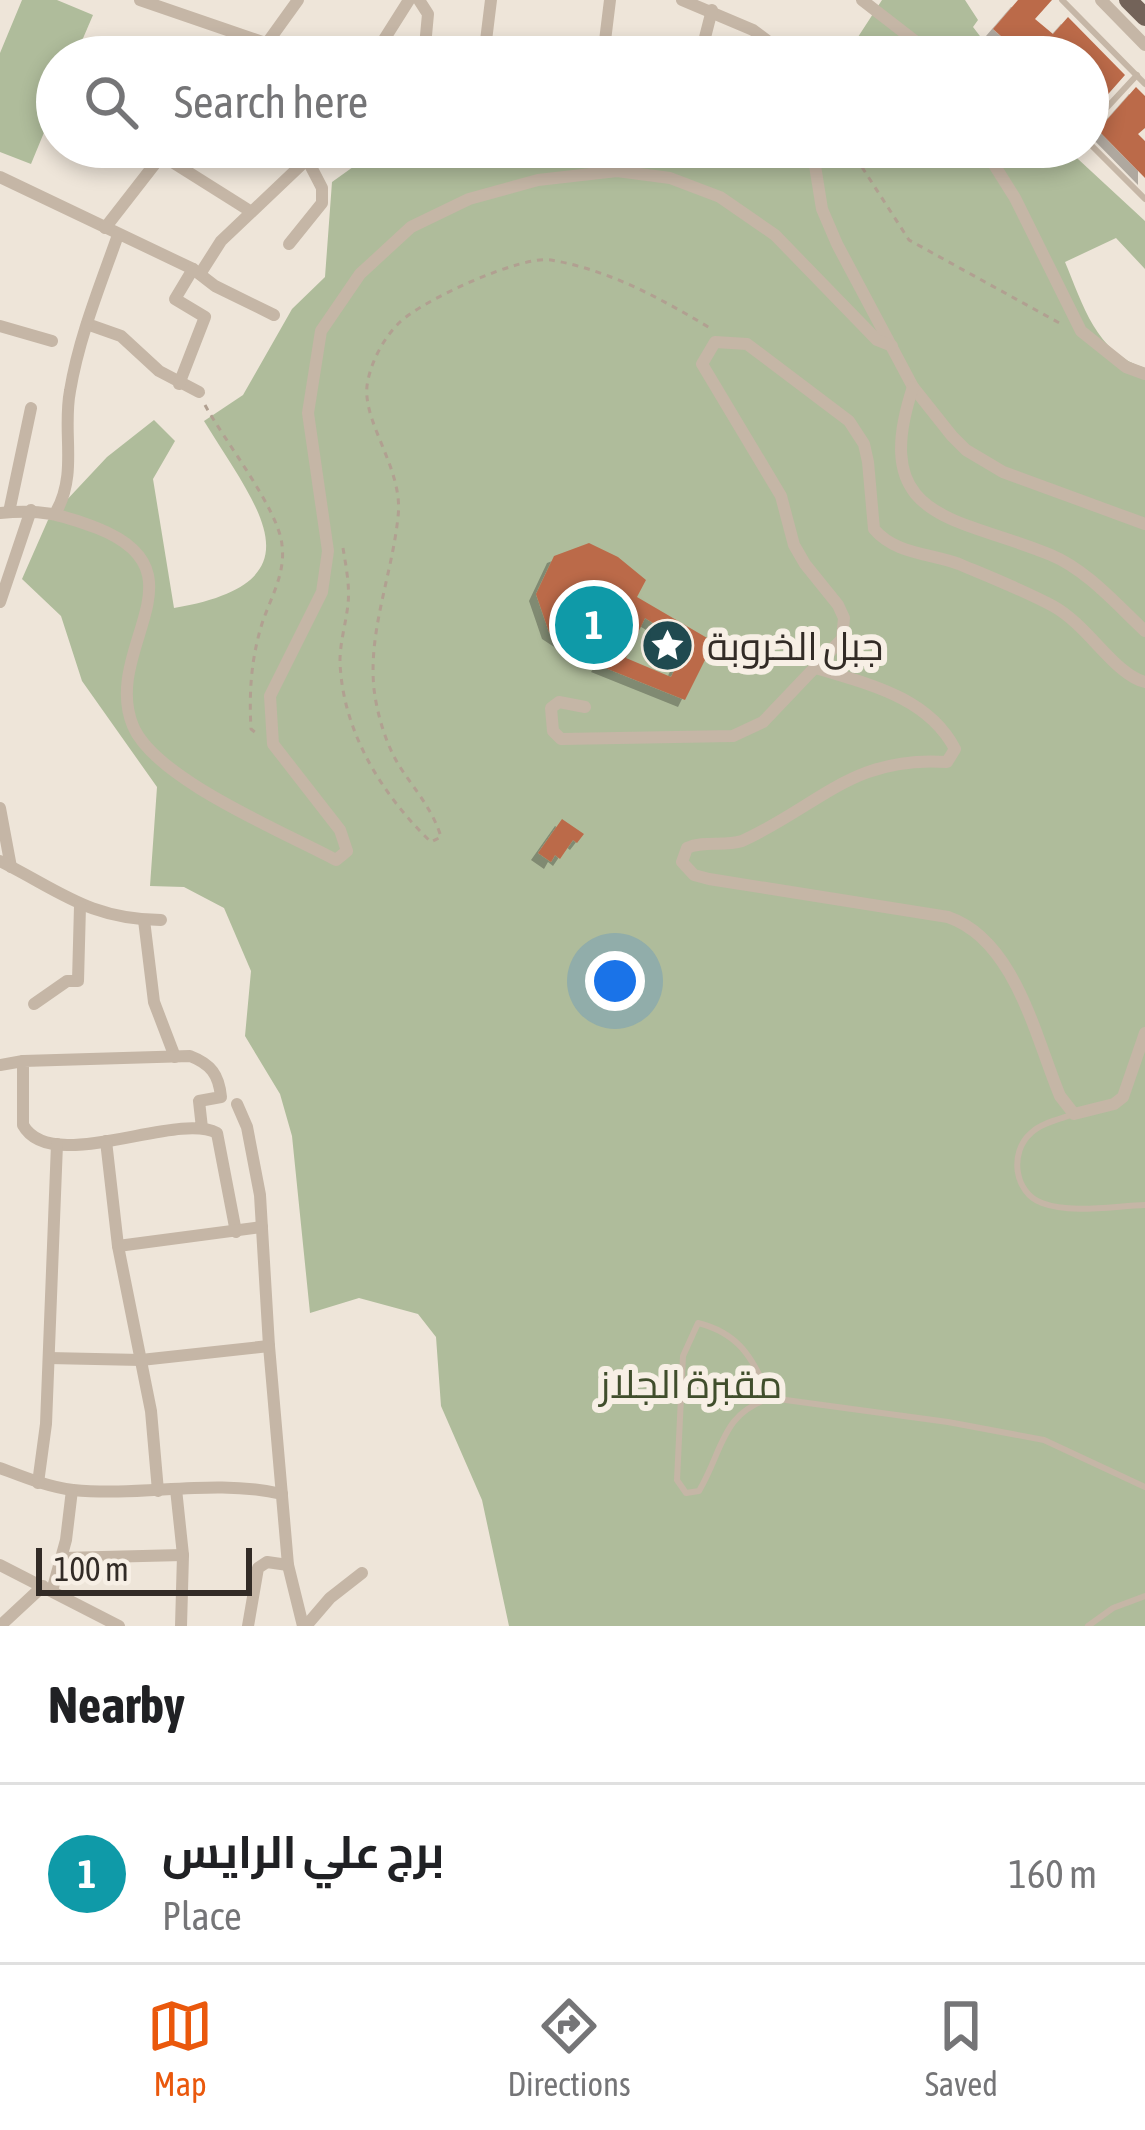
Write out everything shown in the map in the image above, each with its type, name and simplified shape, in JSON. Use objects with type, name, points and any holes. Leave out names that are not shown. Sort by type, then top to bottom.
[{"type":"main road","points":[[1128,0],[1145,17]]},
{"type":"street","points":[[140,0],[246,36]]},
{"type":"street","points":[[275,36],[298,0]]},
{"type":"street","points":[[386,36],[409,0]]},
{"type":"street","points":[[419,0],[428,14],[426,36]]},
{"type":"street","points":[[487,36],[491,0]]},
{"type":"street","points":[[605,36],[610,0]]},
{"type":"street","points":[[682,0],[763,36]]},
{"type":"street","points":[[1101,0],[1145,46]]},
{"type":"street","points":[[867,1],[910,36]]},
{"type":"street","points":[[705,36],[712,10]]},
{"type":"street","points":[[104,228],[152,168]]},
{"type":"street","points":[[189,168],[250,211]]},
{"type":"street","points":[[179,384],[205,317],[176,299],[221,241],[297,168]]},
{"type":"street","points":[[289,244],[322,203],[322,188],[312,168]]},
{"type":"street","points":[[815,168],[822,209],[892,346],[914,387],[952,436],[984,461],[1026,482],[1145,524]]},
{"type":"street","points":[[996,168],[1086,338],[1126,367],[1145,374]]},
{"type":"street","points":[[31,408],[4,513],[56,512],[110,533],[141,556],[152,585],[143,626],[126,668],[125,699],[134,728],[154,757],[210,794],[335,860],[347,851],[340,830],[273,744],[270,696],[322,592],[328,550],[308,413],[321,331],[360,274],[411,227],[470,200],[538,180],[617,171],[670,178],[719,197],[776,235],[877,340],[892,346]]},
{"type":"street","points":[[0,177],[196,271],[215,286],[274,315]]},
{"type":"street","points":[[56,512],[67,490],[69,394],[86,324],[118,235]]},
{"type":"street","points":[[86,324],[121,336],[153,366],[199,392]]},
{"type":"street","points":[[0,326],[52,340]]},
{"type":"street","points":[[585,707],[559,702],[551,708],[553,731],[560,739],[734,736],[763,722],[837,648],[844,618],[794,545],[781,496],[702,364],[715,343],[731,340],[747,344],[849,421],[864,444],[874,529],[882,538],[898,548],[954,562],[1056,608],[1083,625],[1131,679],[1145,682]]},
{"type":"street","points":[[914,387],[904,416],[903,444],[906,473],[923,506],[946,520],[1053,555],[1145,631]]},
{"type":"street","points":[[0,602],[31,510]]},
{"type":"street","points":[[816,668],[894,692],[910,702],[948,736],[955,749],[952,758],[886,763],[742,841],[686,848],[682,862],[694,875],[709,879],[967,923],[1008,968],[1060,1096],[1074,1114],[1114,1104],[1123,1097],[1145,1033]]},
{"type":"street","points":[[0,808],[6,864],[80,906],[161,920]]},
{"type":"street","points":[[34,1004],[67,981],[78,981],[80,906]]},
{"type":"street","points":[[144,920],[154,1002],[175,1057]]},
{"type":"street","points":[[0,1065],[190,1056],[207,1062],[219,1081],[221,1097],[200,1101],[202,1128]]},
{"type":"street","points":[[23,1061],[26,1131],[39,1140],[57,1144],[106,1141],[212,1128],[221,1140],[236,1232]]},
{"type":"street","points":[[238,1105],[260,1196],[288,1565],[305,1626]]},
{"type":"street","points":[[106,1141],[118,1246],[151,1411],[158,1491]]},
{"type":"street","points":[[38,1483],[46,1424],[57,1144]]},
{"type":"street","points":[[118,1246],[262,1227]]},
{"type":"street","points":[[49,1358],[141,1360],[268,1346]]},
{"type":"street","points":[[0,1468],[72,1490],[158,1491],[218,1485],[282,1494]]},
{"type":"street","points":[[0,1626],[48,1588],[62,1558],[72,1490]]},
{"type":"street","points":[[176,1490],[183,1556],[181,1626]]},
{"type":"street","points":[[62,1558],[183,1556]]},
{"type":"street","points":[[248,1626],[258,1568],[267,1562],[288,1565]]},
{"type":"street","points":[[0,1565],[119,1626]]},
{"type":"street","points":[[305,1626],[362,1573]]},
{"type":"lane","points":[[1062,0],[1098,36]]},
{"type":"lane","points":[[1109,47],[1145,84]]},
{"type":"lane","points":[[1109,105],[1137,75]]},
{"type":"lane","points":[[1109,163],[1145,199]]},
{"type":"lane","points":[[1074,1114],[1030,1133],[1016,1167],[1024,1189],[1039,1203],[1054,1205],[1145,1205]]},
{"type":"lane","points":[[771,1399],[752,1359],[725,1330],[698,1323],[683,1355],[676,1480],[686,1493],[699,1491],[728,1429],[746,1406],[771,1399],[1044,1440],[1145,1487]]},
{"type":"lane","points":[[1088,1626],[1113,1608],[1145,1596]]},
{"type":"path","points":[[863,168],[910,240],[1086,338]]},
{"type":"path","points":[[339,533],[349,599],[340,655],[343,704],[353,736],[409,821],[430,842],[441,837],[436,819],[397,762],[374,690],[373,649],[399,517],[399,486],[367,389],[376,355],[401,321],[440,297],[499,272],[546,259],[653,293],[731,340]]},
{"type":"path","points":[[199,392],[270,512],[283,544],[279,581],[262,625],[249,684],[251,729],[273,744]]},
{"type":"green space","points":[[22,0],[57,0],[93,15],[84,36],[36,36],[36,152],[31,164],[0,152],[0,53]]},
{"type":"green space","points":[[882,0],[965,0],[978,20],[973,27],[980,36],[859,36]]},
{"type":"green space","name":"مقبرة الجلاز","points":[[352,168],[1088,168],[1145,221],[1145,269],[1116,238],[1065,262],[1103,339],[1128,361],[1145,368],[1145,1626],[509,1626],[482,1500],[441,1406],[436,1337],[418,1314],[359,1298],[310,1313],[292,1136],[280,1094],[245,1036],[251,971],[224,908],[184,887],[150,886],[157,787],[82,681],[61,616],[22,579],[48,520],[107,457],[154,420],[175,441],[153,479],[174,608],[221,596],[250,580],[264,560],[266,537],[243,483],[204,421],[243,395],[292,309],[325,277],[332,182]]},
{"type":"building","points":[[1018,0],[1052,0],[1035,19],[1053,34],[1068,17],[1087,36],[1001,36],[993,29]]},
{"type":"building","points":[[1109,59],[1125,75],[1109,93]]},
{"type":"building","points":[[1136,87],[1145,96],[1145,128],[1138,134],[1145,141],[1145,178],[1109,141],[1109,118]]},
{"type":"building","points":[[589,543],[618,557],[646,580],[637,597],[714,642],[685,700],[598,665],[608,652],[575,649],[549,632],[536,594],[554,556]],"holes":[[[645,618],[687,644],[671,677],[626,658]]]},
{"type":"building","points":[[562,819],[584,834],[551,862],[538,853]]},
{"type":"place","name":"برج علي الرايس","points":[[594,625]]},
{"type":"place","name":"جبل الخروبة","points":[[668,646]]}]
